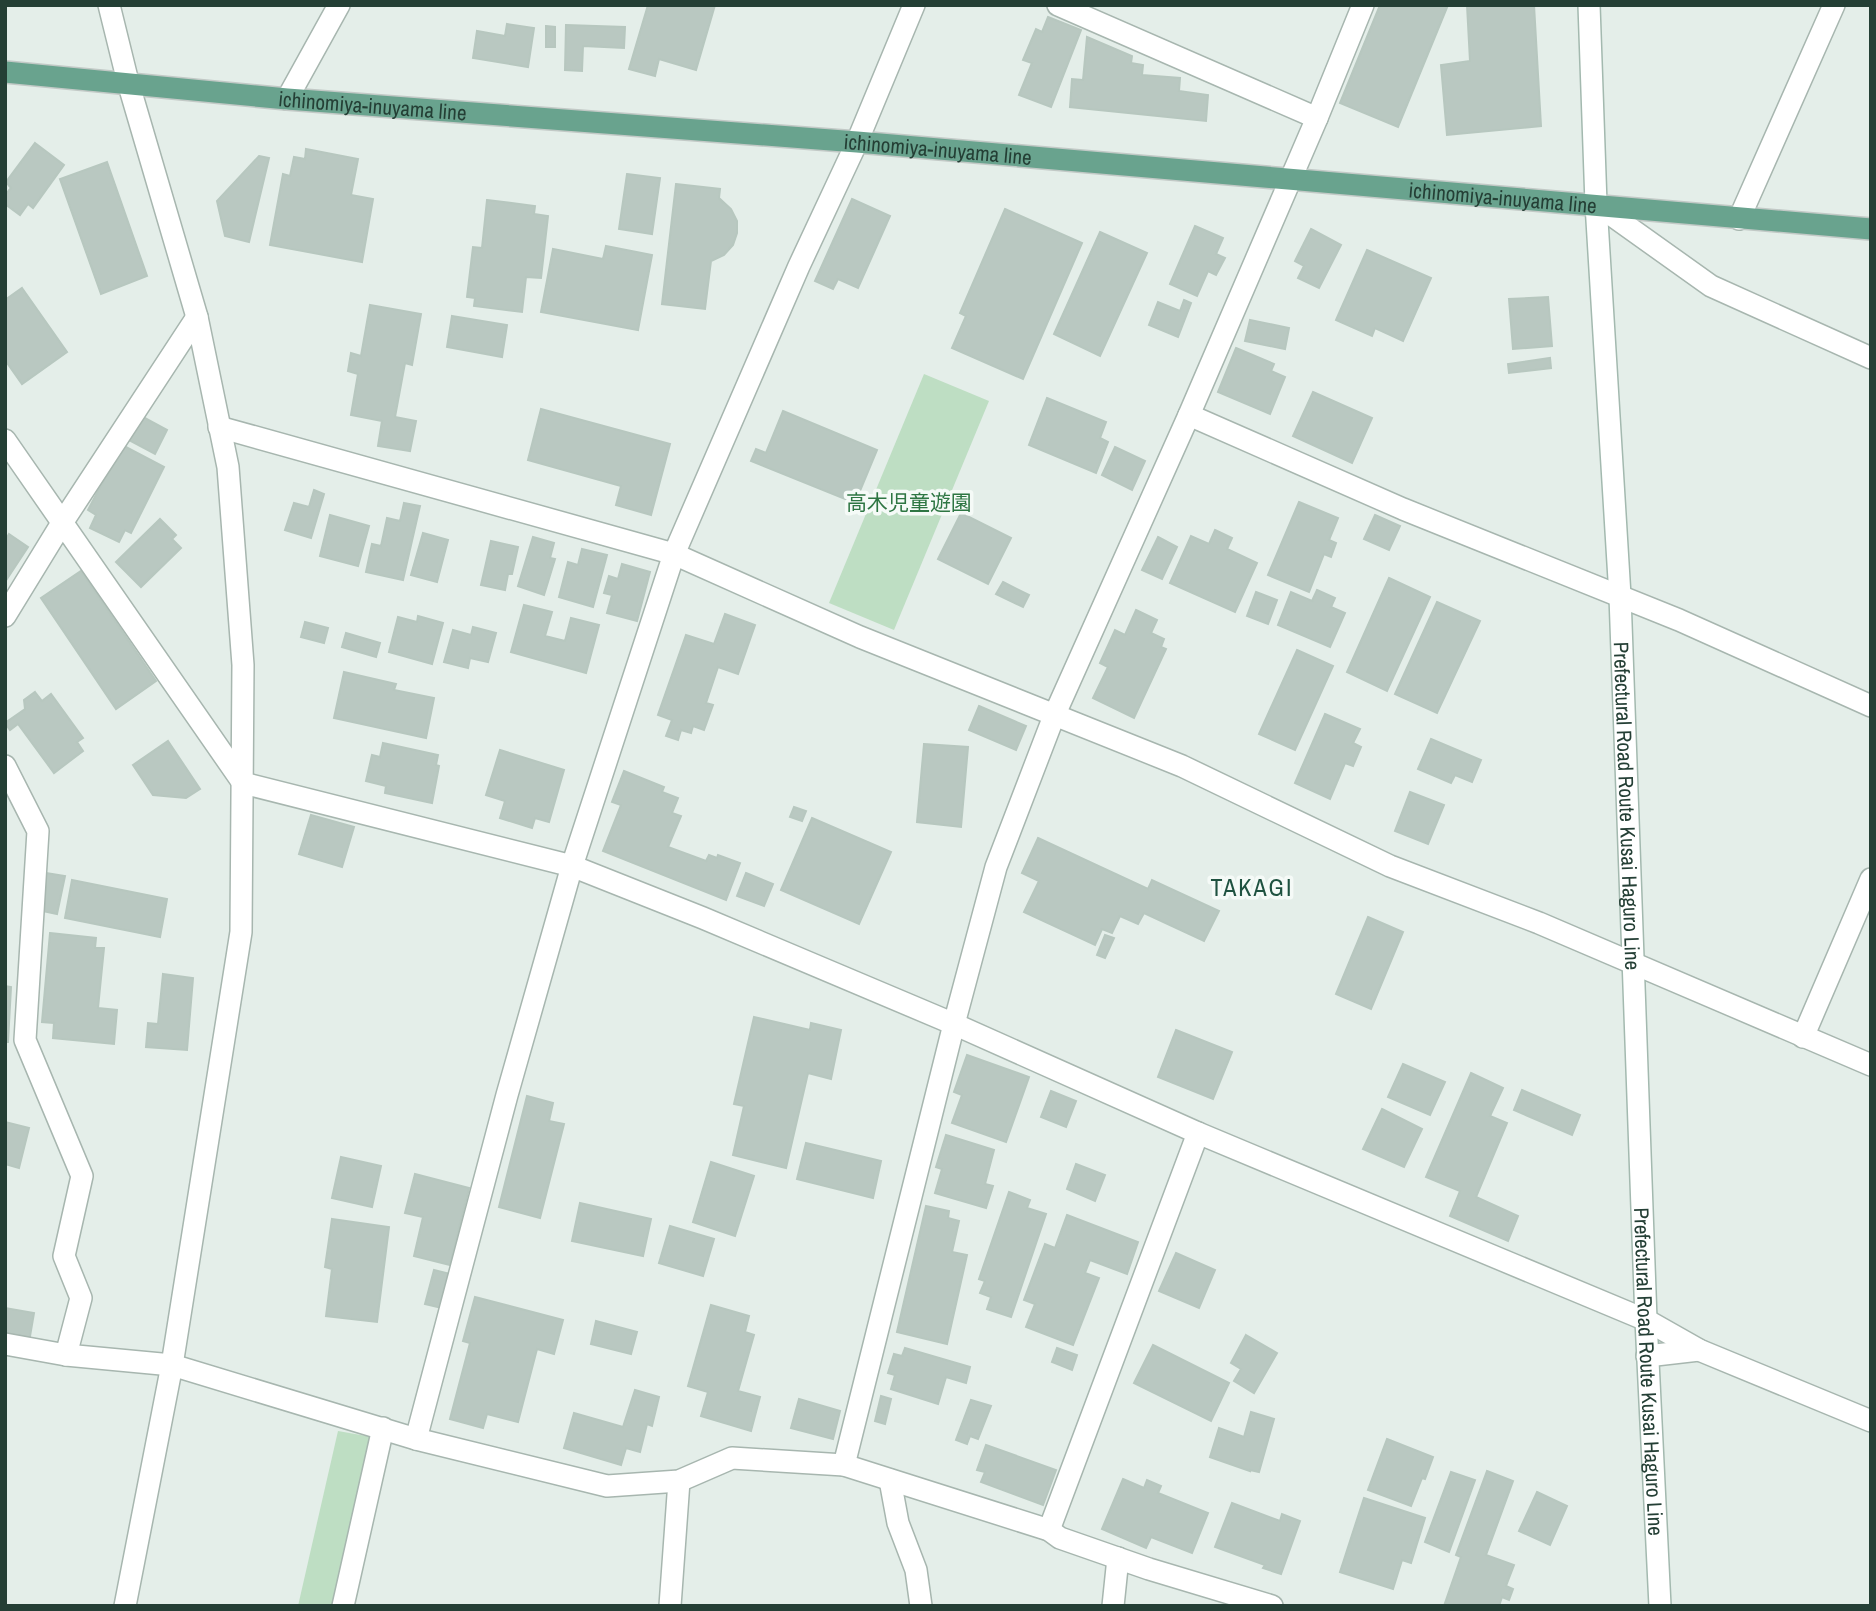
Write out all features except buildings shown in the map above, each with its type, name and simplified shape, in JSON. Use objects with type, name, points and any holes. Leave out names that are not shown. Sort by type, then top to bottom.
[{"type":"main road","name":"ichinomiya-inuyama line","points":[[5,72],[287,99],[857,142],[1871,229]]},
{"type":"street","points":[[109,5],[128,82],[197,317],[228,467],[243,665],[242,932],[172,1365],[125,1606]]},
{"type":"street","points":[[287,99],[339,5]]},
{"type":"street","points":[[416,1438],[507,1095],[572,866],[674,555],[799,266],[857,142],[914,5]]},
{"type":"street","points":[[1058,5],[1318,118]]},
{"type":"street","points":[[844,1465],[996,867],[1054,716],[1292,178],[1363,5]]},
{"type":"street","name":"Prefectural Road Route Kusai Haguro Line","points":[[1589,5],[1596,204],[1620,596],[1647,1356],[1660,1606]]},
{"type":"street","points":[[1740,219],[1834,5]]},
{"type":"street","points":[[1596,204],[1711,286],[1871,358]]},
{"type":"street","points":[[5,616],[62,523],[197,317]]},
{"type":"street","points":[[1189,415],[1403,509],[1620,596],[1871,706]]},
{"type":"street","points":[[219,427],[674,555],[860,637],[1182,766],[1391,866],[1539,923],[1871,1065]]},
{"type":"street","points":[[5,440],[243,783],[572,866],[954,1024],[1198,1133],[1646,1320],[1699,1350],[1871,1421]]},
{"type":"street","points":[[5,766],[38,831],[24,1040],[82,1176],[64,1256],[81,1298],[65,1355]]},
{"type":"street","points":[[1803,1037],[1871,879]]},
{"type":"street","points":[[1049,1530],[1198,1133]]},
{"type":"street","points":[[5,1344],[65,1355],[172,1365],[383,1429],[607,1486],[679,1481],[733,1458],[844,1465],[1049,1530],[1060,1538],[1149,1569],[1272,1606]]},
{"type":"street","points":[[1647,1356],[1699,1350]]},
{"type":"street","points":[[343,1606],[383,1429]]},
{"type":"street","points":[[890,1480],[898,1523],[916,1570],[921,1606]]},
{"type":"street","points":[[670,1606],[679,1481]]},
{"type":"street","points":[[1113,1606],[1118,1558]]},
{"type":"green space","name":"高木児童遊園","points":[[924,374],[989,401],[894,630],[829,603]]},
{"type":"green space","points":[[338,1431],[372,1437],[334,1606],[298,1606]]},
{"type":"district","name":"TAKAGI","points":[[1252,887]]}]
